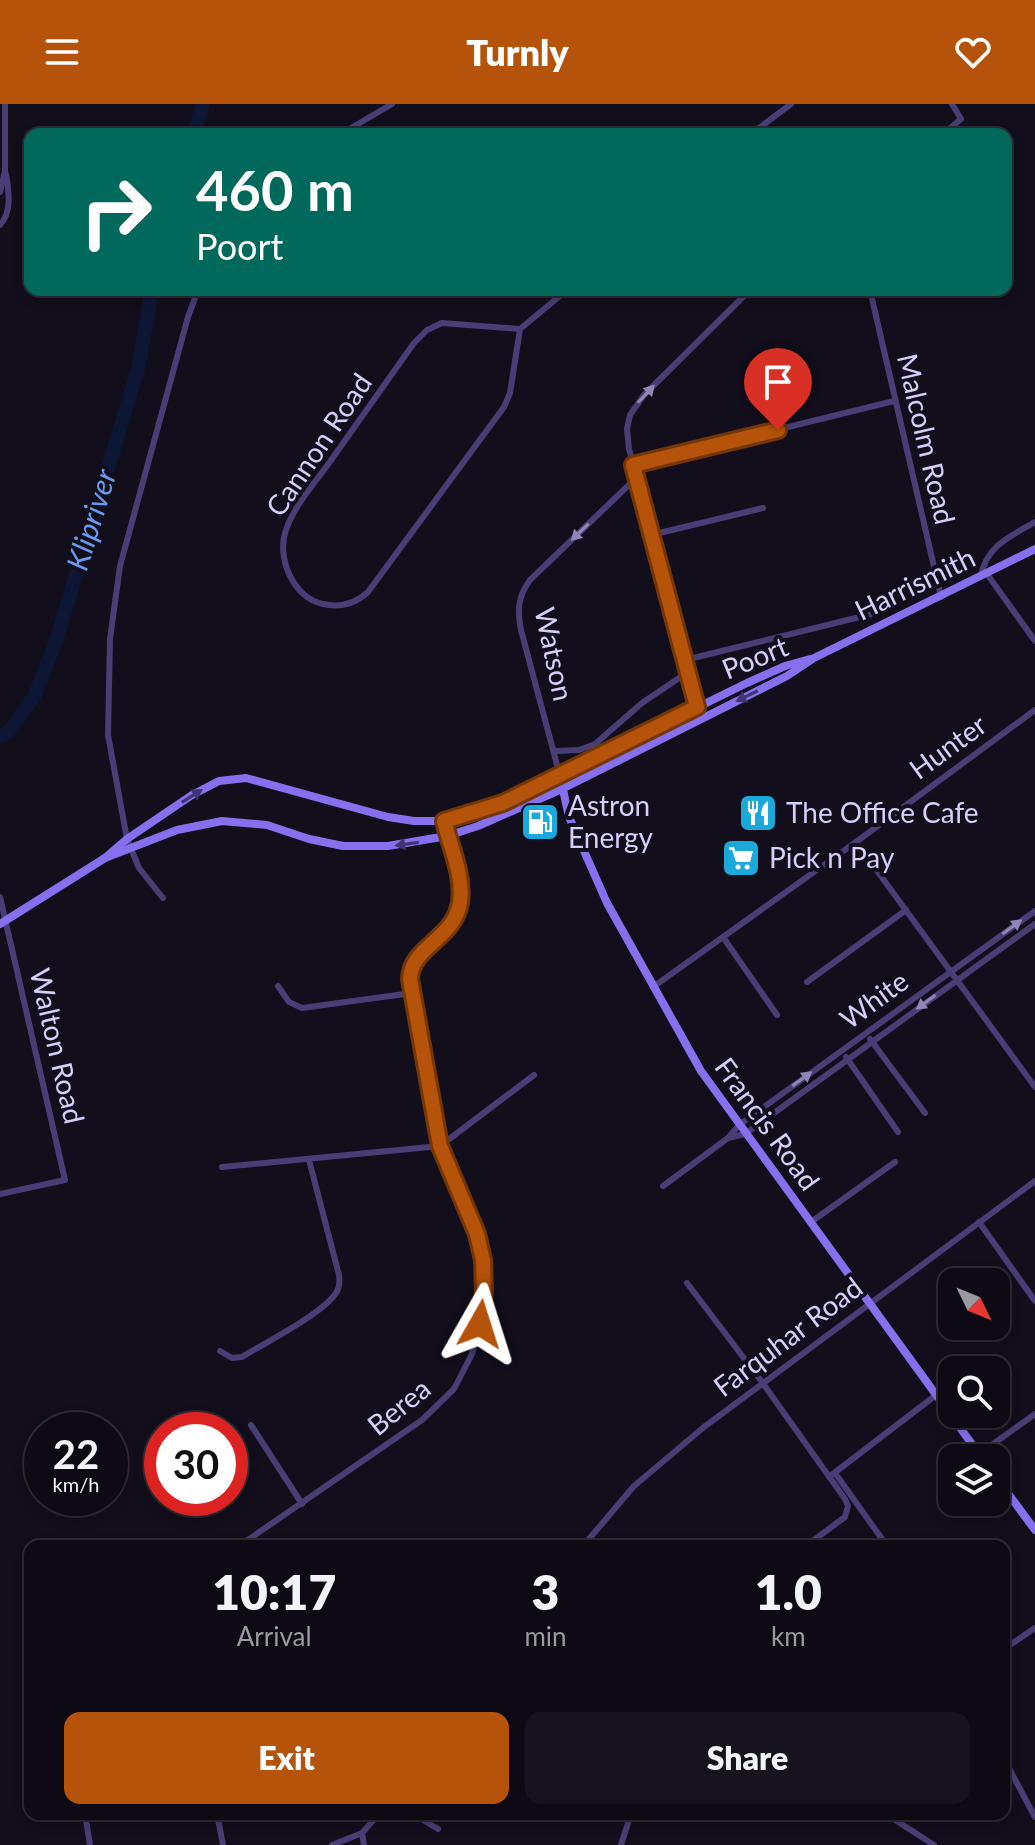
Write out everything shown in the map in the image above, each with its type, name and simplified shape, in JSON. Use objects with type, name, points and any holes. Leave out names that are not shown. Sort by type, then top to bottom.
[{"type":"street","points":[[0,225],[7,213],[9,193],[5,171],[5,104]]},
{"type":"street","points":[[351,128],[392,104]]},
{"type":"street","points":[[759,128],[791,104]]},
{"type":"street","points":[[950,128],[961,119],[952,104]]},
{"type":"street","points":[[0,192],[5,171]]},
{"type":"street","points":[[163,898],[142,873],[129,844],[108,735],[113,605],[128,535],[196,296]]},
{"type":"street","points":[[520,329],[560,296]]},
{"type":"street","points":[[700,719],[636,478],[627,429],[637,403],[744,296]]},
{"type":"street","name":"Malcolm Road","points":[[871,296],[941,597]]},
{"type":"street","name":"Cannon Road","points":[[442,323],[520,329],[510,393],[504,407],[368,592],[354,602],[341,606],[320,604],[307,596],[291,578],[286,564],[283,547],[288,525],[414,343],[427,330],[442,323]]},
{"type":"street","points":[[633,465],[894,401]]},
{"type":"street","name":"Watson","points":[[562,789],[555,751],[521,630],[518,612],[520,599],[530,580],[636,478]]},
{"type":"street","points":[[651,535],[763,508]]},
{"type":"street","points":[[1035,522],[993,548],[985,558],[984,575],[1035,641]]},
{"type":"street","name":"Harrismith","points":[[814,658],[1035,549]]},
{"type":"street","points":[[685,660],[876,613]]},
{"type":"street","name":"Poort","points":[[129,844],[222,821],[267,825],[343,846],[388,846],[447,836],[478,826],[562,789],[787,676],[814,658]]},
{"type":"street","name":"Poort","points":[[4,923],[129,844],[208,786],[238,777],[269,782],[388,817],[444,821],[503,803],[777,669],[814,658]]},
{"type":"street","points":[[555,751],[579,750],[595,744],[642,703],[688,672]]},
{"type":"street","name":"Hunter","points":[[653,987],[1035,710]]},
{"type":"street","name":"Francis Road","points":[[562,789],[569,817],[586,858],[701,1071],[972,1444]]},
{"type":"street","name":"Berea","points":[[248,1540],[404,1434],[434,1410],[454,1389],[472,1354],[483,1306],[483,1260],[477,1234],[440,1146],[410,973],[415,960],[445,934],[460,905],[459,880],[444,821]]},
{"type":"street","points":[[856,842],[1035,1087]]},
{"type":"street","name":"Walton Road","points":[[0,897],[65,1180],[0,1194]]},
{"type":"street","points":[[807,982],[906,910]]},
{"type":"street","name":"White","points":[[728,1138],[739,1125],[1035,911]]},
{"type":"street","name":"White","points":[[745,1134],[1035,924]]},
{"type":"street","points":[[723,937],[777,1015]]},
{"type":"street","points":[[278,986],[289,1002],[302,1008],[412,993]]},
{"type":"street","points":[[866,1033],[925,1113]]},
{"type":"street","points":[[841,1051],[898,1132]]},
{"type":"street","points":[[222,1167],[440,1146],[534,1075]]},
{"type":"street","points":[[663,1186],[728,1138],[745,1134]]},
{"type":"street","points":[[220,1351],[232,1358],[242,1357],[314,1312],[339,1288],[339,1275],[309,1160]]},
{"type":"street","points":[[811,1222],[895,1162]]},
{"type":"street","name":"Farquhar Road","points":[[588,1540],[634,1486],[762,1382],[1035,1181]]},
{"type":"street","points":[[979,1222],[1035,1301]]},
{"type":"street","points":[[687,1283],[882,1540]]},
{"type":"street","points":[[832,1475],[936,1395]]},
{"type":"street","points":[[996,1444],[1035,1414]]},
{"type":"street","points":[[251,1425],[302,1504]]},
{"type":"street","points":[[814,1540],[845,1517],[848,1506],[832,1475]]},
{"type":"street","points":[[1010,1496],[1035,1530]]},
{"type":"street","points":[[1010,1645],[1035,1628]]},
{"type":"street","points":[[1010,1770],[1035,1817]]},
{"type":"street","points":[[86,1820],[90,1845]]},
{"type":"street","points":[[218,1820],[223,1845]]},
{"type":"street","points":[[332,1845],[362,1833],[374,1820]]},
{"type":"street","points":[[423,1820],[438,1829]]},
{"type":"street","points":[[621,1845],[629,1820]]},
{"type":"street","points":[[895,1820],[934,1845]]},
{"type":"street","points":[[362,1833],[364,1845]]},
{"type":"waterway","name":"Klipriver","points":[[196,128],[203,104]]},
{"type":"waterway","name":"Klipriver","points":[[0,737],[10,730],[35,695],[56,641],[138,369],[151,296]]},
{"type":"place","name":"The Office Cafe","points":[[758,813]]},
{"type":"place","name":"Astron Energy","points":[[540,822]]},
{"type":"place","name":"Pick n Pay","points":[[741,858]]},
{"type":"route","points":[[480,1324],[484,1291],[483,1260],[477,1234],[440,1146],[410,979],[415,960],[445,934],[460,905],[459,880],[444,821],[503,803],[697,707],[633,465],[778,430]]}]
